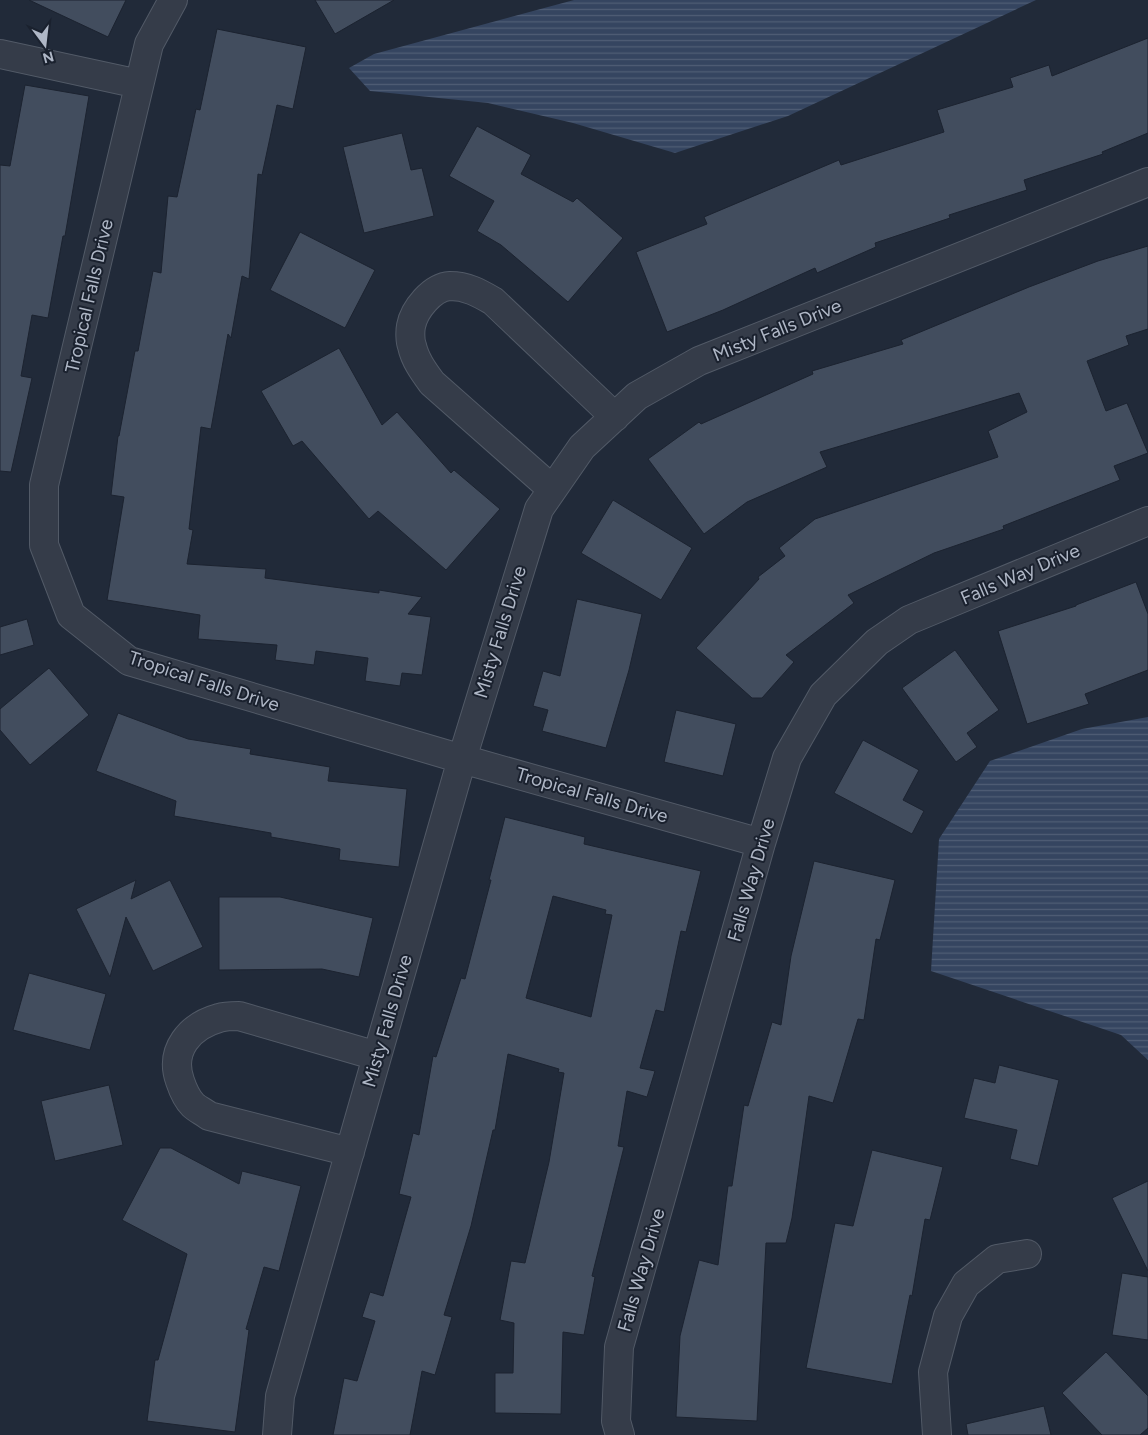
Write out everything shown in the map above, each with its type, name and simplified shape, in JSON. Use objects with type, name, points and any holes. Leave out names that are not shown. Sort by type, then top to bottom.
[{"type":"street","name":"Tropical Falls Drive","points":[[173,0],[149,44],[44,485],[44,545],[71,615],[129,661],[462,759],[760,843]]},
{"type":"street","points":[[0,54],[139,84]]},
{"type":"street","name":"Misty Falls Drive","points":[[277,1435],[280,1396],[462,759],[538,509],[582,446],[637,396],[699,361],[1148,182]]},
{"type":"street","points":[[552,489],[432,383],[418,364],[412,346],[411,327],[419,308],[435,292],[448,286],[470,288],[493,301],[615,417]]},
{"type":"street","name":"Falls Way Drive","points":[[620,1435],[616,1421],[619,1347],[760,843],[787,758],[823,695],[877,642],[909,620],[1148,521]]},
{"type":"street","points":[[350,1152],[209,1116],[193,1105],[184,1092],[177,1074],[176,1059],[180,1046],[205,1023],[221,1017],[239,1016],[377,1056]]},
{"type":"street","points":[[937,1435],[933,1372],[948,1316],[966,1284],[997,1259],[1027,1254]]},
{"type":"water","points":[[574,0],[1036,0],[788,116],[675,153],[573,123],[488,103],[370,91],[349,68],[374,54]]},
{"type":"water","points":[[1148,717],[1148,1060],[1121,1035],[931,971],[939,839],[990,761],[1082,729]]},
{"type":"building","points":[[29,0],[126,0],[108,37]]},
{"type":"building","points":[[315,0],[394,0],[335,34]]},
{"type":"building","points":[[217,29],[306,47],[293,109],[277,105],[262,175],[258,174],[249,279],[242,276],[231,338],[228,334],[211,429],[201,427],[189,529],[193,530],[187,564],[266,569],[265,578],[379,593],[379,590],[422,597],[408,614],[431,617],[422,675],[402,673],[400,686],[365,681],[368,658],[316,651],[314,665],[275,660],[277,645],[198,639],[200,615],[107,600],[124,497],[111,495],[118,436],[135,351],[138,351],[153,271],[161,273],[168,196],[177,197],[196,109],[200,110]]},
{"type":"building","points":[[1148,38],[1148,133],[1102,152],[1103,154],[1024,180],[1027,190],[949,215],[950,218],[875,243],[876,247],[817,273],[815,268],[723,310],[667,332],[636,252],[707,224],[704,217],[839,160],[841,165],[944,132],[937,110],[1013,87],[1010,78],[1049,65],[1052,76]]},
{"type":"building","points":[[25,85],[89,96],[65,236],[63,236],[48,318],[32,315],[21,376],[32,378],[11,472],[0,471],[0,165],[10,166]]},
{"type":"building","points":[[477,126],[531,155],[521,174],[573,202],[577,198],[623,238],[568,302],[501,245],[477,231],[494,201],[449,176]]},
{"type":"building","points":[[402,133],[411,170],[422,168],[434,216],[364,233],[343,147]]},
{"type":"building","points":[[300,232],[375,270],[345,328],[270,290]]},
{"type":"building","points":[[1148,246],[1148,329],[1126,336],[1129,345],[1087,361],[1106,411],[1127,403],[1148,453],[1114,466],[1120,480],[1003,526],[1004,529],[934,553],[848,595],[854,603],[786,655],[794,662],[762,698],[752,698],[696,648],[759,579],[758,577],[785,556],[779,548],[815,519],[998,457],[988,431],[1027,412],[1019,393],[820,452],[827,467],[747,502],[704,534],[648,459],[699,422],[701,424],[813,374],[812,371],[903,344],[901,340],[1029,287],[1098,261]]},
{"type":"building","points":[[339,348],[382,425],[397,412],[451,473],[454,470],[500,509],[446,570],[378,511],[369,519],[302,441],[293,446],[261,391]]},
{"type":"building","points":[[613,500],[692,548],[661,600],[581,553]]},
{"type":"building","points":[[1136,582],[1148,614],[1148,670],[1085,694],[1089,704],[1027,724],[998,631],[1076,606]]},
{"type":"building","points":[[577,599],[642,614],[629,670],[606,748],[542,731],[548,710],[533,706],[543,671],[560,676]]},
{"type":"building","points":[[27,619],[34,645],[0,655],[0,627]]},
{"type":"building","points":[[955,650],[999,710],[967,733],[977,747],[956,762],[902,688]]},
{"type":"building","points":[[49,668],[89,715],[30,765],[0,730],[0,709]]},
{"type":"building","points":[[676,710],[736,724],[723,776],[664,762]]},
{"type":"building","points":[[118,713],[188,739],[251,749],[250,754],[330,767],[328,781],[407,789],[399,867],[339,860],[340,849],[271,837],[271,833],[174,816],[176,801],[96,771]]},
{"type":"building","points":[[863,740],[919,770],[903,800],[924,811],[912,834],[834,793]]},
{"type":"building","points":[[505,817],[585,837],[584,844],[701,871],[686,932],[681,931],[664,1012],[656,1010],[640,1068],[655,1071],[647,1097],[627,1091],[618,1146],[624,1147],[592,1276],[595,1277],[584,1335],[563,1332],[561,1414],[495,1413],[495,1373],[513,1373],[514,1323],[500,1320],[511,1261],[525,1263],[549,1162],[564,1073],[558,1072],[559,1069],[508,1054],[495,1130],[493,1130],[471,1226],[444,1315],[452,1317],[435,1375],[422,1371],[410,1435],[333,1435],[344,1378],[357,1381],[375,1321],[362,1317],[370,1292],[383,1296],[411,1197],[399,1194],[413,1133],[419,1135],[433,1056],[436,1057],[461,978],[465,979],[491,880],[489,880]],"holes":[[[553,896],[606,910],[605,914],[612,915],[591,1017],[526,998]]]},
{"type":"building","points":[[814,861],[895,880],[880,940],[876,939],[864,1020],[858,1019],[833,1103],[809,1096],[792,1218],[786,1243],[766,1243],[757,1421],[676,1417],[680,1336],[699,1260],[718,1265],[728,1186],[732,1186],[744,1105],[748,1106],[772,1022],[781,1025],[791,956]]},
{"type":"building","points":[[136,880],[131,899],[170,880],[203,947],[153,971],[126,917],[110,977],[76,909]]},
{"type":"building","points":[[219,897],[280,897],[373,918],[359,977],[322,969],[219,970]]},
{"type":"building","points":[[29,973],[106,994],[90,1050],[13,1030]]},
{"type":"building","points":[[999,1065],[1059,1080],[1038,1166],[1010,1159],[1017,1130],[964,1118],[974,1078],[995,1083]]},
{"type":"building","points":[[109,1085],[123,1145],[55,1161],[41,1101]]},
{"type":"building","points":[[160,1148],[171,1148],[239,1184],[242,1171],[301,1186],[279,1271],[264,1267],[246,1329],[249,1330],[235,1432],[147,1421],[155,1360],[158,1360],[187,1254],[122,1220]]},
{"type":"building","points":[[872,1150],[943,1167],[930,1220],[925,1219],[912,1296],[910,1295],[892,1384],[806,1368],[835,1223],[853,1226]]},
{"type":"building","points":[[1148,1181],[1148,1271],[1112,1198]]},
{"type":"building","points":[[1122,1273],[1148,1277],[1148,1340],[1112,1335]]},
{"type":"building","points":[[1106,1352],[1148,1396],[1148,1428],[1140,1435],[1102,1435],[1062,1393]]},
{"type":"building","points":[[1044,1406],[1051,1435],[968,1435],[966,1424]]}]
